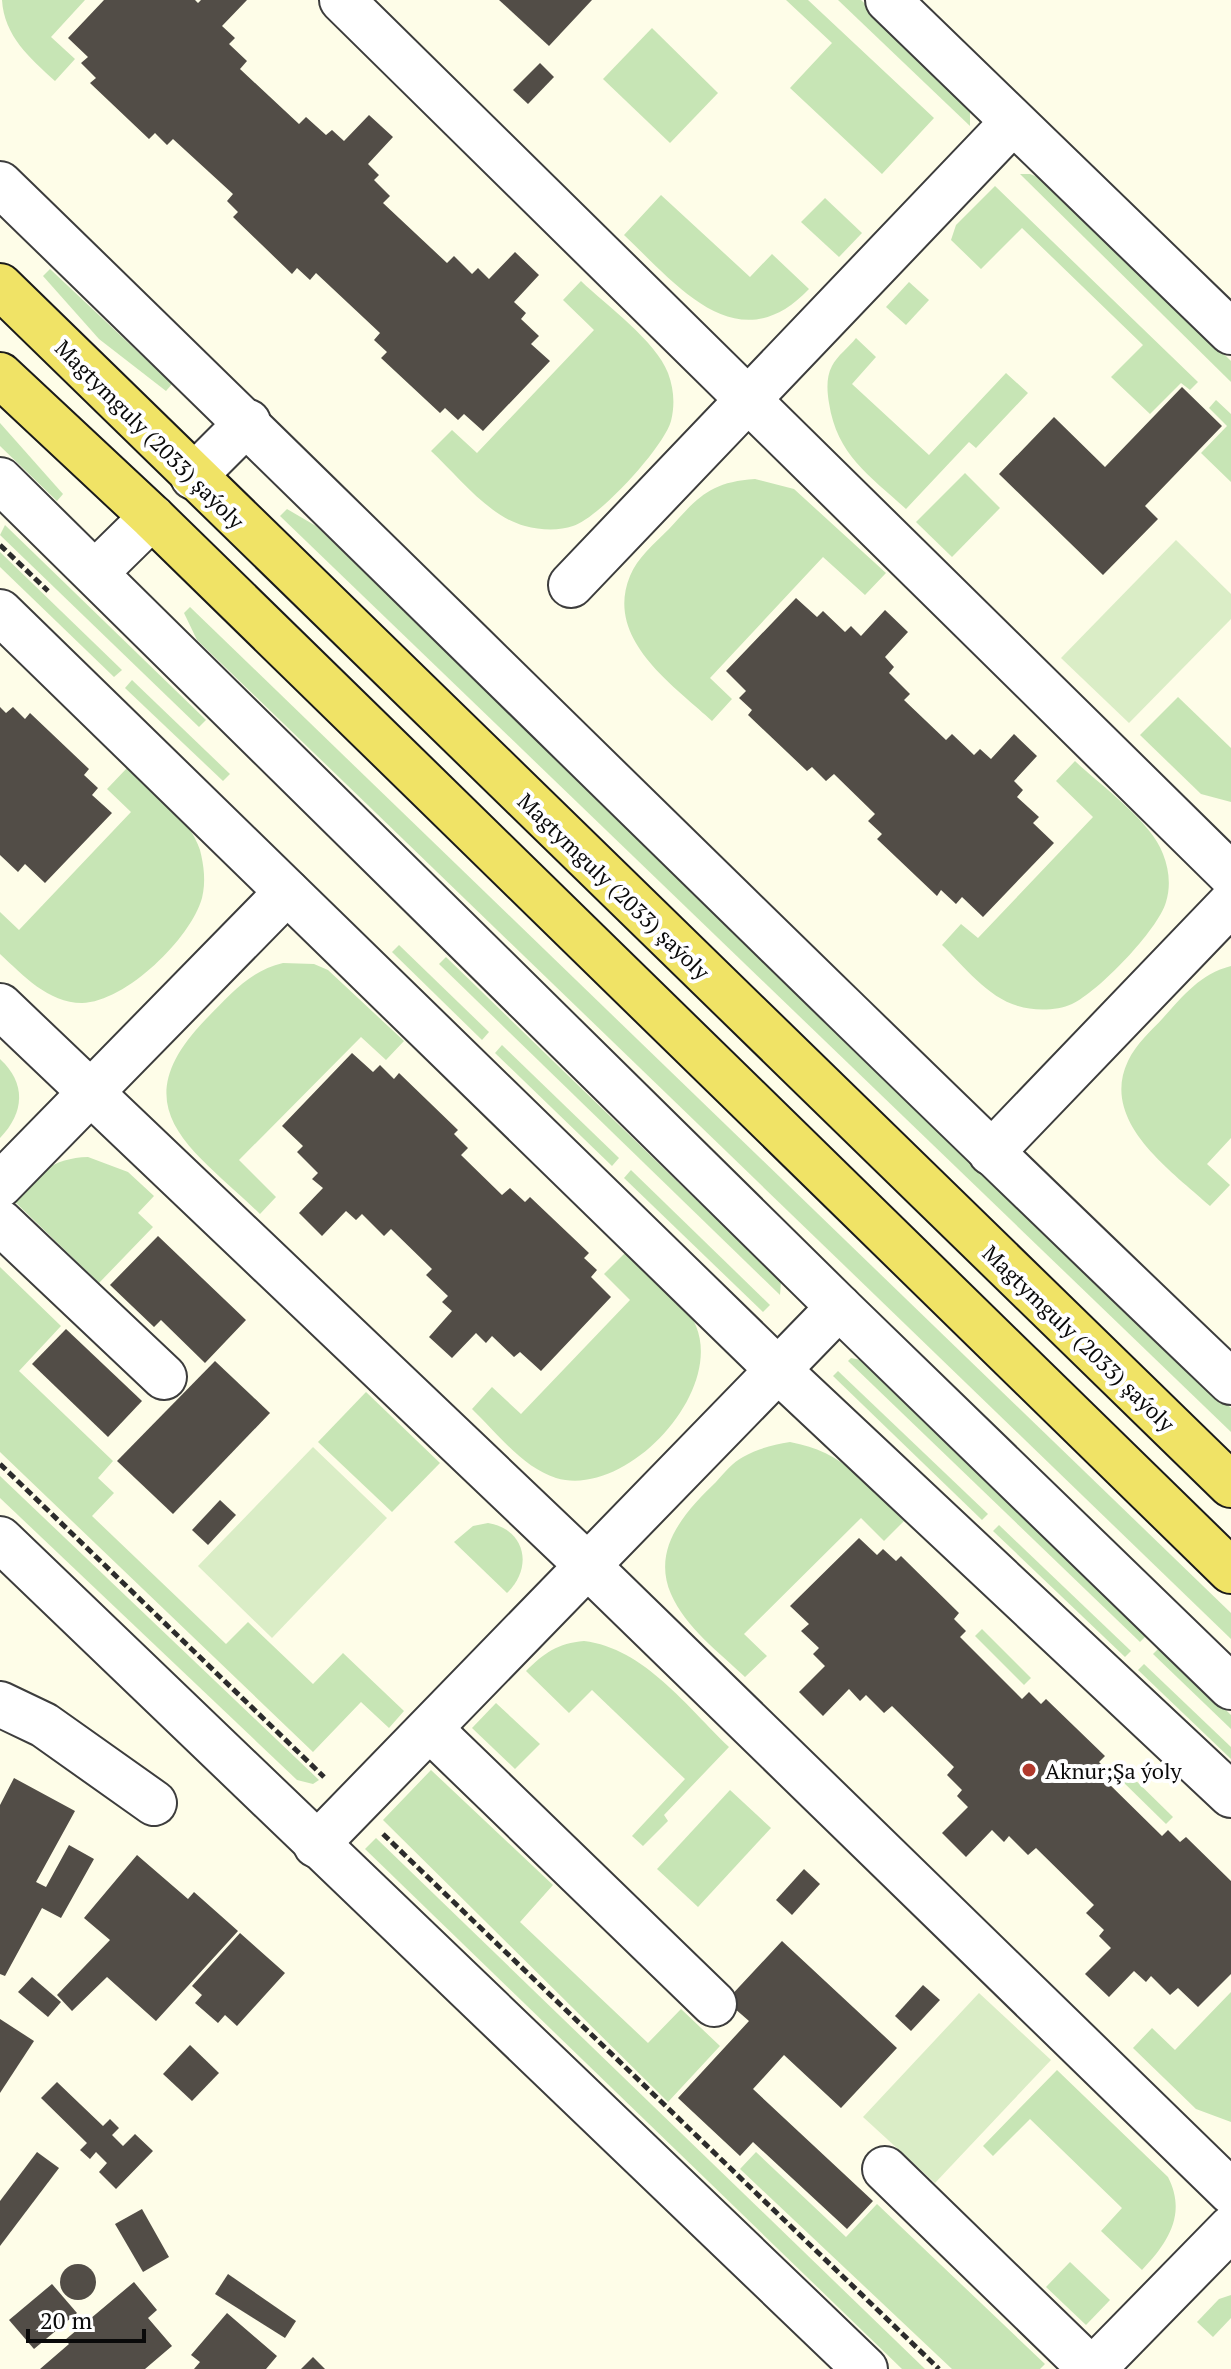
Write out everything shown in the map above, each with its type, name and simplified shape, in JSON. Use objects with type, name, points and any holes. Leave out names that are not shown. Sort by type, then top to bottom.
[{"type":"main road","name":"Magtymguly (2033) şaýoly","points":[[0,286],[1231,1485]]},
{"type":"main road","points":[[0,375],[152,517],[1231,1571]]},
{"type":"street","points":[[342,0],[1231,875]]},
{"type":"street","points":[[888,0],[1231,332]]},
{"type":"street","points":[[571,585],[1013,122]]},
{"type":"street","points":[[4,197],[248,422],[991,1153],[1231,1382]]},
{"type":"street","points":[[193,477],[248,422]]},
{"type":"street","points":[[0,480],[839,1307],[1231,1687]]},
{"type":"street","points":[[96,572],[152,517]]},
{"type":"street","points":[[0,612],[778,1370],[1231,1795]]},
{"type":"street","points":[[0,1185],[287,892]]},
{"type":"street","points":[[991,1153],[1231,903]]},
{"type":"street","points":[[0,1006],[588,1566],[1231,2192]]},
{"type":"street","points":[[0,1222],[164,1377]]},
{"type":"street","points":[[316,1845],[839,1307]]},
{"type":"street","points":[[0,1539],[865,2369]]},
{"type":"street","points":[[0,1704],[44,1725],[154,1803]]},
{"type":"street","points":[[430,1729],[714,2004]]},
{"type":"street","points":[[885,2169],[1092,2369],[1231,2228]]},
{"type":"path","points":[[0,1464],[939,2369]]},
{"type":"green space","points":[[2,0],[85,0],[51,37],[75,59],[55,81],[28,55],[13,35]]},
{"type":"green space","points":[[786,0],[808,0],[934,118],[882,174],[790,88],[832,43]]},
{"type":"green space","points":[[838,0],[861,0],[965,98],[970,109],[970,126]]},
{"type":"green space","points":[[652,28],[718,93],[670,143],[603,79]]},
{"type":"green space","points":[[1020,174],[1030,174],[1050,182],[1231,361],[1231,382]]},
{"type":"green space","points":[[995,186],[1198,382],[1190,390],[1181,383],[1150,414],[1111,377],[1143,345],[1022,228],[981,269],[951,240],[956,225]]},
{"type":"green space","points":[[661,195],[750,277],[772,254],[809,289],[783,310],[758,319],[733,318],[710,309],[687,294],[624,235]]},
{"type":"green space","points":[[825,198],[862,233],[839,257],[801,222]]},
{"type":"green space","points":[[50,269],[172,384],[166,391],[99,339],[43,276]]},
{"type":"green space","points":[[581,281],[642,336],[662,361],[672,385],[671,421],[644,464],[598,510],[568,528],[531,527],[512,521],[487,505],[431,451],[452,430],[477,453],[594,330],[563,300]]},
{"type":"green space","points":[[909,282],[929,300],[906,325],[886,307]]},
{"type":"green space","points":[[856,338],[876,357],[852,384],[929,455],[1006,373],[1028,393],[976,448],[969,442],[906,509],[857,463],[839,437],[833,421],[828,394],[829,375],[834,362]]},
{"type":"green space","points":[[1216,400],[1231,414],[1231,482],[1201,453],[1227,426],[1209,408]]},
{"type":"green space","points":[[0,423],[63,494],[57,501],[0,446]]},
{"type":"green space","points":[[965,473],[1000,508],[952,557],[916,522]]},
{"type":"green space","points":[[755,479],[794,489],[886,573],[865,595],[823,557],[710,678],[732,699],[712,721],[647,659],[634,640],[626,620],[624,599],[637,563],[697,500],[727,484]]},
{"type":"green space","points":[[287,509],[316,526],[1231,1408],[1231,1432],[280,516]]},
{"type":"green space","points":[[5,525],[206,720],[199,727],[0,535]]},
{"type":"green space","points":[[1176,540],[1231,594],[1231,619],[1129,723],[1061,658]]},
{"type":"green space","points":[[0,552],[122,670],[114,677],[0,567]]},
{"type":"green space","points":[[190,607],[1231,1613],[1231,1639],[197,640],[184,613]]},
{"type":"green space","points":[[132,680],[230,774],[223,781],[125,688]]},
{"type":"green space","points":[[1178,697],[1231,748],[1231,802],[1201,794],[1140,735]]},
{"type":"green space","points":[[1075,761],[1124,804],[1157,842],[1168,872],[1168,896],[1152,928],[1097,987],[1066,1006],[1045,1010],[1024,1008],[996,996],[942,945],[961,924],[978,938],[1093,817],[1056,781]]},
{"type":"green space","points":[[127,768],[179,815],[195,838],[203,868],[202,898],[185,931],[171,949],[136,980],[99,1000],[70,1002],[47,993],[0,954],[0,912],[19,930],[131,812],[107,789]]},
{"type":"green space","points":[[399,945],[489,1032],[482,1040],[392,952]]},
{"type":"green space","points":[[446,957],[781,1282],[780,1295],[439,964]]},
{"type":"green space","points":[[283,963],[314,964],[328,970],[404,1041],[386,1060],[361,1037],[239,1160],[276,1197],[260,1214],[211,1169],[175,1126],[167,1103],[168,1078],[181,1051],[223,1001],[250,978]]},
{"type":"green space","points":[[1231,966],[1231,1138],[1207,1164],[1230,1185],[1210,1206],[1144,1143],[1131,1124],[1123,1104],[1122,1083],[1135,1049],[1178,1001],[1210,974]]},
{"type":"green space","points":[[502,1045],[619,1158],[612,1166],[495,1053]]},
{"type":"green space","points":[[0,1059],[14,1078],[19,1098],[14,1118],[0,1138]]},
{"type":"green space","points":[[88,1157],[128,1172],[154,1196],[138,1213],[153,1227],[99,1283],[12,1199],[28,1182],[54,1164]]},
{"type":"green space","points":[[631,1170],[770,1305],[763,1312],[624,1178]]},
{"type":"green space","points":[[628,1250],[675,1294],[691,1315],[701,1353],[696,1381],[682,1410],[662,1435],[638,1457],[611,1473],[583,1480],[556,1478],[521,1458],[472,1409],[492,1387],[521,1414],[630,1300],[604,1274]]},
{"type":"green space","points":[[0,1267],[61,1326],[19,1371],[113,1461],[98,1478],[114,1493],[92,1516],[226,1644],[248,1622],[313,1684],[343,1653],[404,1711],[389,1728],[361,1702],[313,1752],[0,1452]]},
{"type":"green space","points":[[851,1358],[861,1360],[1147,1635],[1140,1642],[848,1361]]},
{"type":"green space","points":[[838,1371],[988,1514],[982,1520],[833,1376]]},
{"type":"green space","points":[[366,1392],[440,1463],[392,1512],[318,1442]]},
{"type":"green space","points":[[790,1442],[826,1453],[853,1471],[904,1521],[884,1541],[861,1518],[744,1634],[767,1656],[745,1677],[685,1618],[671,1594],[665,1561],[683,1518],[729,1468],[755,1451]]},
{"type":"green space","points":[[313,1447],[387,1518],[272,1638],[198,1566]]},
{"type":"green space","points":[[0,1476],[319,1780],[313,1784],[297,1780],[0,1498]]},
{"type":"green space","points":[[488,1523],[510,1533],[522,1550],[521,1572],[507,1593],[454,1542],[473,1526]]},
{"type":"green space","points":[[999,1525],[1131,1651],[1125,1657],[993,1531]]},
{"type":"green space","points":[[982,1629],[1031,1678],[1024,1685],[975,1636]]},
{"type":"green space","points":[[584,1641],[606,1646],[645,1667],[729,1747],[664,1815],[668,1821],[643,1846],[632,1836],[685,1779],[592,1690],[569,1713],[526,1671],[552,1650]]},
{"type":"green space","points":[[1160,1647],[1231,1715],[1231,1729],[1153,1654]]},
{"type":"green space","points":[[1144,1664],[1231,1747],[1231,1759],[1138,1670]]},
{"type":"green space","points":[[496,1703],[540,1744],[515,1769],[472,1728]]},
{"type":"green space","points":[[1123,1768],[1173,1817],[1166,1824],[1116,1775]]},
{"type":"green space","points":[[431,1770],[553,1885],[520,1922],[648,2043],[681,2009],[720,2046],[668,2102],[383,1820]]},
{"type":"green space","points":[[730,1790],[771,1828],[698,1907],[657,1869]]},
{"type":"green space","points":[[376,1838],[925,2369],[902,2369],[365,1849]]},
{"type":"green space","points":[[1231,1992],[1231,2122],[1196,2109],[1133,2048],[1152,2028],[1175,2050]]},
{"type":"green space","points":[[979,1993],[1051,2060],[935,2183],[863,2117]]},
{"type":"green space","points":[[1057,2070],[1168,2177],[1176,2203],[1172,2227],[1160,2249],[1142,2270],[1101,2231],[1122,2208],[1030,2119],[993,2156],[983,2146]]},
{"type":"green space","points":[[756,2152],[846,2237],[877,2204],[1045,2364],[1040,2369],[952,2369],[740,2169]]},
{"type":"green space","points":[[1070,2262],[1110,2300],[1086,2325],[1046,2287]]},
{"type":"green space","points":[[1231,2295],[1231,2318],[1213,2337],[1197,2322],[1219,2299]]},
{"type":"building","points":[[104,0],[195,0],[198,3],[201,0],[247,0],[222,26],[235,38],[229,44],[247,61],[240,69],[299,124],[306,117],[326,135],[332,130],[344,141],[369,115],[393,137],[368,164],[379,175],[374,180],[390,196],[383,203],[447,263],[454,256],[472,274],[478,268],[489,279],[515,252],[539,275],[514,302],[526,313],[521,319],[539,336],[531,344],[550,361],[483,431],[464,414],[458,420],[445,408],[440,413],[381,358],[387,352],[374,340],[380,333],[316,273],[310,280],[297,268],[292,274],[233,217],[238,212],[227,201],[233,194],[173,139],[167,145],[155,133],[149,139],[90,83],[96,78],[81,63],[88,57],[68,38]]},
{"type":"building","points":[[499,0],[592,0],[549,46]]},
{"type":"building","points":[[540,63],[554,77],[528,104],[513,90]]},
{"type":"building","points":[[1182,387],[1222,426],[1145,506],[1158,519],[1103,575],[999,474],[1054,417],[1105,467]]},
{"type":"building","points":[[796,598],[817,617],[823,611],[845,632],[851,626],[861,636],[885,610],[908,632],[885,657],[894,667],[889,673],[910,694],[904,700],[946,740],[952,734],[974,755],[980,749],[991,759],[1014,734],[1037,756],[1014,781],[1023,790],[1017,797],[1039,817],[1033,823],[1054,843],[983,917],[962,897],[956,904],[941,890],[937,896],[877,839],[882,834],[868,821],[875,814],[834,774],[826,781],[812,767],[807,771],[748,715],[752,710],[739,698],[746,691],[726,671]]},
{"type":"building","points":[[0,707],[6,713],[13,707],[25,719],[30,713],[89,769],[84,775],[98,788],[92,795],[112,813],[45,883],[25,864],[18,872],[0,855]]},
{"type":"building","points":[[352,1053],[373,1072],[380,1065],[394,1079],[399,1073],[458,1130],[454,1134],[468,1148],[461,1155],[502,1195],[510,1188],[525,1202],[530,1197],[589,1253],[584,1258],[597,1270],[591,1277],[611,1297],[541,1371],[520,1352],[514,1357],[492,1336],[486,1343],[476,1333],[452,1358],[429,1337],[452,1311],[442,1302],[448,1296],[426,1275],[432,1269],[391,1229],[384,1236],[362,1214],[356,1220],[346,1211],[322,1236],[299,1213],[323,1188],[312,1179],[318,1173],[297,1152],[303,1146],[282,1126]]},
{"type":"building","points":[[158,1236],[246,1320],[205,1363],[161,1320],[154,1327],[110,1285]]},
{"type":"building","points":[[66,1329],[142,1401],[108,1437],[32,1364]]},
{"type":"building","points":[[215,1361],[270,1413],[173,1514],[117,1461]]},
{"type":"building","points":[[220,1500],[236,1515],[208,1545],[192,1530]]},
{"type":"building","name":"Aknur;Şa ýoly","points":[[859,1538],[877,1555],[883,1549],[896,1561],[901,1556],[959,1613],[954,1619],[966,1631],[960,1637],[1022,1699],[1029,1692],[1041,1704],[1046,1699],[1105,1756],[1099,1762],[1110,1773],[1104,1779],[1162,1836],[1168,1830],[1180,1842],[1186,1837],[1231,1881],[1231,1974],[1198,2007],[1178,1988],[1170,1995],[1151,1976],[1146,1982],[1134,1971],[1109,1997],[1085,1974],[1111,1948],[1099,1936],[1104,1930],[1086,1913],[1094,1905],[1036,1848],[1028,1855],[1009,1836],[1004,1842],[992,1830],[966,1857],[942,1833],[968,1807],[957,1796],[962,1790],[947,1775],[954,1767],[892,1706],[884,1713],[866,1695],[860,1701],[849,1689],[823,1716],[799,1692],[825,1666],[813,1654],[819,1648],[801,1631],[809,1624],[790,1606]]},
{"type":"building","points":[[14,1778],[75,1811],[36,1882],[46,1887],[69,1845],[94,1859],[61,1918],[42,1908],[5,1976],[0,1974],[0,1805]]},
{"type":"building","points":[[137,1855],[188,1899],[194,1892],[238,1931],[156,2021],[107,1977],[72,2011],[57,1995],[110,1940],[84,1918]]},
{"type":"building","points":[[804,1869],[820,1884],[792,1915],[776,1900]]},
{"type":"building","points":[[240,1933],[285,1973],[237,2026],[225,2015],[218,2023],[195,2003],[202,1995],[192,1986]]},
{"type":"building","points":[[782,1941],[897,2048],[841,2108],[784,2055],[753,2089],[873,2201],[847,2229],[753,2142],[740,2156],[678,2098],[749,2021],[726,2001]]},
{"type":"building","points":[[32,1977],[61,2002],[48,2017],[18,1992]]},
{"type":"building","points":[[923,1985],[940,2000],[911,2031],[895,2016]]},
{"type":"building","points":[[0,2019],[34,2041],[0,2093]]},
{"type":"building","points":[[190,2045],[219,2073],[192,2101],[163,2074]]},
{"type":"building","points":[[57,2082],[103,2126],[110,2119],[119,2128],[112,2135],[123,2146],[135,2134],[153,2151],[116,2189],[99,2172],[107,2163],[96,2152],[90,2159],[80,2150],[87,2143],[41,2098]]},
{"type":"building","points":[[37,2152],[59,2168],[0,2246],[0,2201]]},
{"type":"building","points":[[142,2209],[169,2257],[143,2272],[115,2224]]},
{"type":"building","points":[[78,2264],[91,2269],[96,2282],[91,2295],[78,2300],[65,2295],[60,2282],[65,2269]]},
{"type":"building","points":[[228,2274],[296,2321],[285,2338],[215,2294]]},
{"type":"building","points":[[134,2282],[157,2310],[148,2318],[172,2346],[145,2369],[40,2369],[69,2344],[65,2340]]},
{"type":"building","points":[[52,2284],[77,2313],[34,2349],[9,2320]]},
{"type":"building","points":[[227,2313],[277,2356],[266,2369],[194,2369],[200,2362],[191,2355]]},
{"type":"building","points":[[313,2357],[325,2369],[301,2369]]},
{"type":"place","name":"Aknur;Şa ýoly","points":[[1029,1770]]}]
